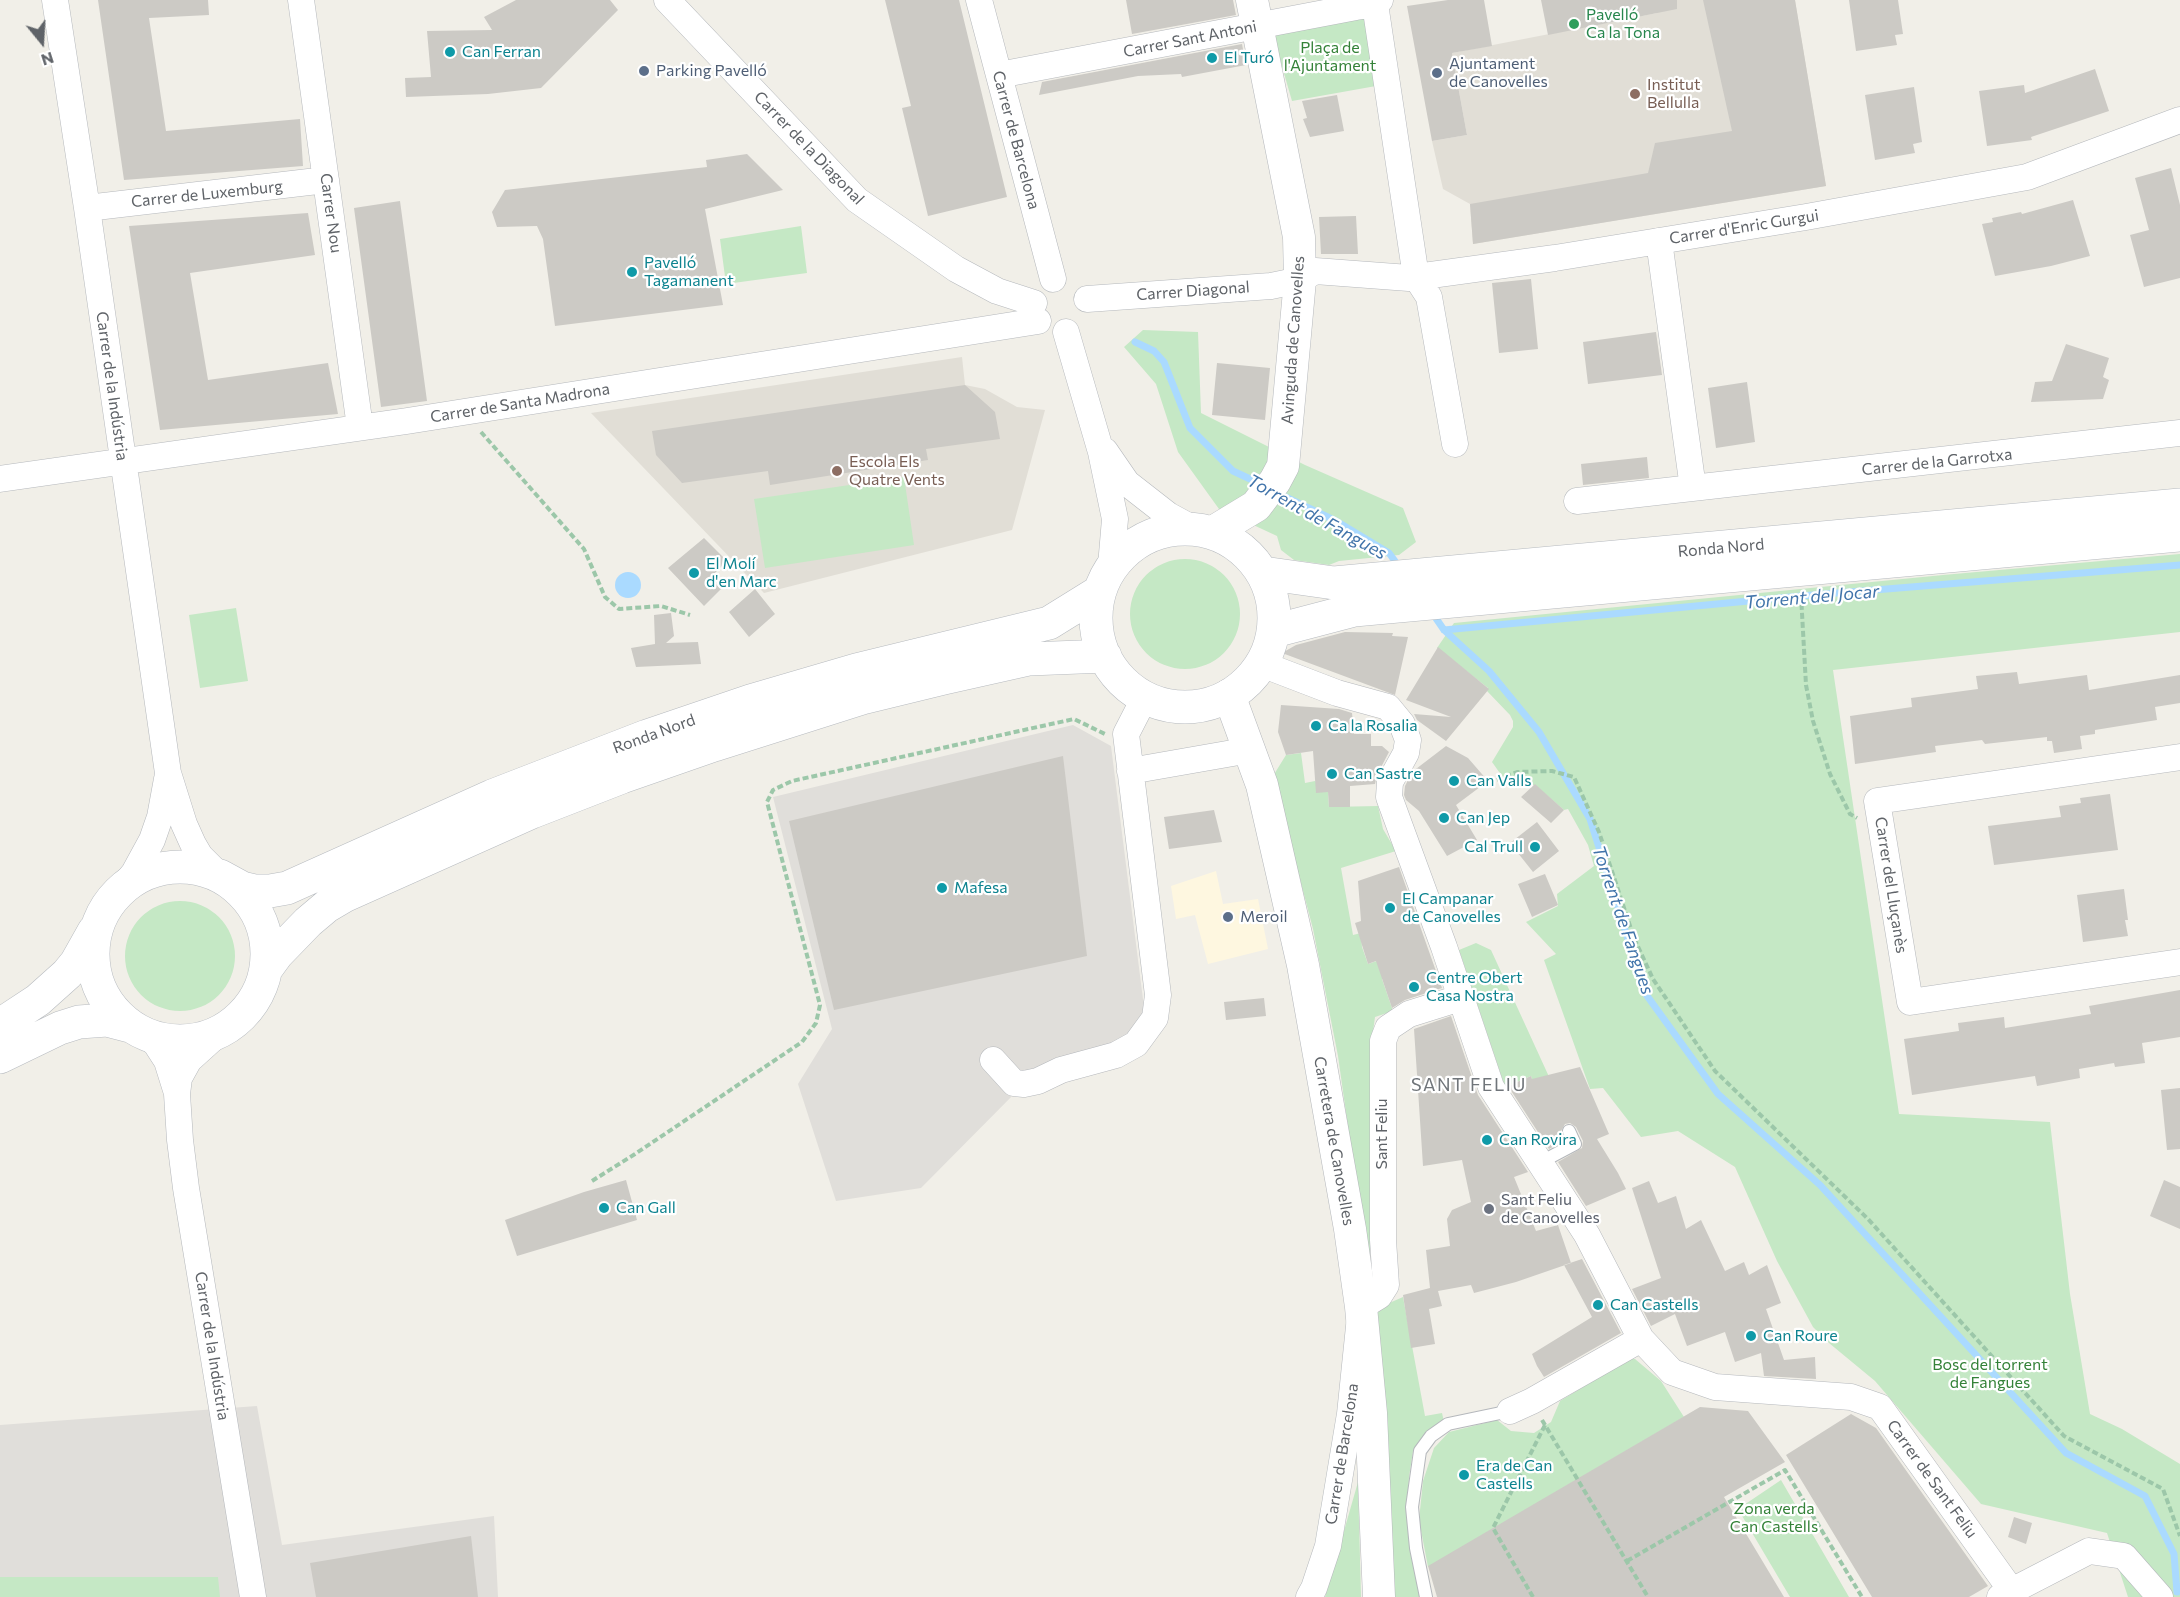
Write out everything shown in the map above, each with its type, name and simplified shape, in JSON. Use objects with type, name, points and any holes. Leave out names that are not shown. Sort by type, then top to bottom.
[{"type":"main road","name":"Ronda Nord","points":[[1263,573],[1334,583],[1415,585],[2180,506]]},
{"type":"main road","points":[[1202,530],[1240,547],[1253,558],[1263,573],[1273,599],[1274,631],[1264,665],[1249,682],[1221,701],[1190,708],[1158,704],[1122,683],[1105,656],[1095,628],[1105,579],[1130,547],[1158,532],[1202,530]]},
{"type":"main road","name":"Ronda Nord","points":[[1274,631],[1354,610],[1415,585],[1455,601],[2180,535]]},
{"type":"main road","name":"Ronda Nord","points":[[220,876],[242,888],[255,891],[287,888],[492,796],[647,736],[750,701],[856,670],[1049,623],[1105,579]]},
{"type":"main road","name":"Ronda Nord","points":[[266,969],[308,922],[344,896],[532,812],[622,777],[828,709],[923,683],[1029,659],[1105,656]]},
{"type":"main road","points":[[0,1025],[38,1000],[67,974],[76,963],[105,908],[121,889],[141,875],[164,868],[193,867],[220,876],[244,893],[259,916],[267,942],[266,969],[258,995],[242,1016],[220,1032],[195,1040],[168,1040],[107,1020],[79,1022],[60,1028],[0,1057]]},
{"type":"main road","points":[[95,930],[92,959],[99,988],[115,1013],[139,1031]]},
{"type":"street","name":"Carrer de la Indústria","points":[[55,0],[168,773]]},
{"type":"street","name":"Carrer Nou","points":[[301,0],[360,427]]},
{"type":"street","name":"Carrer de la Diagonal","points":[[668,0],[857,201],[956,269],[1036,312]]},
{"type":"street","name":"Carrer de Barcelona","points":[[979,0],[1053,279]]},
{"type":"street","points":[[1377,2],[1416,277],[1429,297],[1455,444]]},
{"type":"street","name":"Carrer Sant Antoni","points":[[999,75],[1255,13],[1377,2]]},
{"type":"street","name":"Avinguda de Canovelles","points":[[1202,530],[1264,496],[1283,466],[1300,280],[1299,237],[1255,13]]},
{"type":"street","name":"Carrer d'Enric Gurgui","points":[[1300,280],[1315,271],[1416,277],[1555,258],[2027,177],[2180,120]]},
{"type":"street","name":"Carrer de Luxemburg","points":[[87,207],[326,180]]},
{"type":"street","points":[[1659,241],[1693,488]]},
{"type":"street","points":[[1053,279],[1063,279],[1076,284],[1087,299],[1085,316],[1080,324],[1066,332],[1047,329],[1036,312],[1037,292],[1053,279]]},
{"type":"street","name":"Carrer Diagonal","points":[[1087,299],[1271,286],[1300,280]]},
{"type":"street","name":"Carrer de Santa Madrona","points":[[0,479],[461,412],[1036,312]]},
{"type":"street","points":[[1066,332],[1097,438],[1115,519],[1105,579]]},
{"type":"street","name":"Carrer de la Garrotxa","points":[[1577,501],[2180,434]]},
{"type":"street","points":[[1097,438],[1127,483],[1168,515],[1202,530]]},
{"type":"street","name":"Carrer de Sant Feliu","points":[[1264,665],[1337,693],[1388,707],[1402,724],[1408,740],[1406,753],[1390,782],[1389,797],[1440,936],[1491,1087],[1587,1235],[1641,1339],[1672,1372],[1715,1387],[1851,1397],[1880,1407],[2005,1594]]},
{"type":"street","name":"Carretera de Canovelles","points":[[1229,695],[1262,785],[1303,964],[1350,1229],[1361,1307],[1371,1413],[1378,1597]]},
{"type":"street","points":[[993,1060],[1014,1083],[1024,1084],[1038,1081],[1061,1070],[1116,1055],[1136,1044],[1155,1018],[1158,995],[1126,734],[1144,697]]},
{"type":"street","points":[[1130,771],[1250,750]]},
{"type":"street","name":"Carrer del Lluçanès","points":[[2180,758],[1877,801],[1910,1002],[2180,962]]},
{"type":"street","points":[[168,773],[184,824],[193,844],[200,856],[220,876]]},
{"type":"street","points":[[121,889],[134,873],[152,840],[160,818],[168,773]]},
{"type":"street","name":"Sant Feliu","points":[[1361,1307],[1378,1296],[1386,1285],[1383,1240],[1383,1041],[1388,1028],[1409,1014],[1460,998]]},
{"type":"street","points":[[139,1031],[156,1044],[167,1062],[177,1094]]},
{"type":"street","points":[[177,1094],[179,1078],[189,1060],[220,1032]]},
{"type":"street","name":"Carrer de la Indústria","points":[[177,1094],[186,1188],[253,1597]]},
{"type":"street","name":"Carrer de Barcelona","points":[[1309,1597],[1328,1546],[1350,1414],[1361,1307]]},
{"type":"street","points":[[1521,1406],[1641,1339]]},
{"type":"street","points":[[2005,1594],[2089,1551],[2124,1556],[2160,1597]]},
{"type":"lane","points":[[1541,1162],[1575,1144],[1569,1131]]},
{"type":"lane","points":[[1426,1597],[1416,1548],[1412,1507],[1420,1451],[1431,1436],[1448,1424],[1521,1406]]},
{"type":"path","points":[[461,412],[495,446],[584,549],[605,597],[619,609],[661,606],[690,615]]},
{"type":"path","points":[[1798,569],[1806,685],[1813,721],[1830,774],[1850,814],[1882,830]]},
{"type":"path","points":[[592,1180],[634,1155],[802,1042],[816,1023],[820,1005],[768,802],[772,790],[792,781],[1074,719],[1127,744]]},
{"type":"path","points":[[1497,780],[1517,772],[1551,771],[1574,777],[1599,832],[1634,939],[1653,979],[1715,1071],[1868,1219],[2064,1436],[2163,1489],[2180,1536]]},
{"type":"path","points":[[1521,1406],[1545,1424],[1648,1597]]},
{"type":"path","points":[[1533,1597],[1493,1528],[1545,1424]]},
{"type":"path","points":[[1627,1561],[1785,1470],[1862,1597]]},
{"type":"shaded area","name":"Institut Bellulla","points":[[1655,0],[1795,0],[1826,186],[1473,244],[1470,204],[1443,189],[1432,141],[1467,135],[1452,53],[1657,13]]},
{"type":"shaded area","name":"Escola Els Quatre Vents","points":[[962,357],[965,385],[985,389],[1017,407],[1045,410],[1012,530],[764,593],[591,413]]},
{"type":"shaded area","points":[[1073,725],[1111,746],[1147,1031],[1024,1084],[921,1188],[836,1201],[798,1084],[832,1029],[773,797]]},
{"type":"shaded area","name":"Meroil","points":[[1216,871],[1223,904],[1258,899],[1268,949],[1208,964],[1195,915],[1176,919],[1171,886]]},
{"type":"shaded area","points":[[257,1406],[282,1545],[494,1516],[498,1597],[0,1597],[0,1425]]},
{"type":"green space","name":"Plaça de l'Ajuntament","points":[[1367,11],[1376,86],[1292,101],[1272,32]]},
{"type":"green space","points":[[801,226],[807,273],[726,284],[720,239]]},
{"type":"green space","points":[[1143,330],[1198,332],[1201,413],[1305,465],[1403,508],[1416,542],[1399,555],[1339,561],[1329,565],[1294,560],[1281,550],[1277,536],[1219,509],[1178,452],[1156,384],[1124,347]]},
{"type":"green space","points":[[904,477],[914,545],[765,568],[754,499]]},
{"type":"green space","name":"Bosc del torrent de Fangues","points":[[2180,554],[2180,632],[1833,670],[1899,1114],[2050,1122],[2070,1294],[2090,1414],[2122,1429],[2180,1464],[2180,1597],[2128,1597],[2107,1533],[1981,1504],[1875,1381],[1813,1327],[1777,1261],[1735,1167],[1678,1131],[1641,1137],[1603,1088],[1590,1089],[1544,960],[1556,954],[1526,922],[1558,906],[1557,894],[1594,866],[1588,845],[1568,809],[1564,810],[1535,785],[1509,786],[1492,762],[1513,727],[1510,715],[1487,691],[1488,688],[1437,648],[1454,623]]},
{"type":"green space","points":[[1185,559],[1206,563],[1224,575],[1236,593],[1240,614],[1236,635],[1224,653],[1206,665],[1185,669],[1164,665],[1146,653],[1134,635],[1130,614],[1134,593],[1146,575],[1164,563]]},
{"type":"green space","points":[[236,608],[248,681],[200,688],[189,615]]},
{"type":"green space","points":[[1301,753],[1305,783],[1315,781],[1328,792],[1329,807],[1378,806],[1383,829],[1396,851],[1341,868],[1353,935],[1361,933],[1362,947],[1368,964],[1420,946],[1382,979],[1393,1011],[1375,1017],[1370,1054],[1370,1283],[1338,1056],[1313,929],[1273,776],[1286,755]]},
{"type":"green space","points":[[180,901],[201,905],[219,917],[231,935],[235,956],[231,977],[219,995],[201,1007],[180,1011],[159,1007],[141,995],[129,977],[125,956],[129,935],[141,917],[159,905]]},
{"type":"green space","points":[[1476,943],[1491,950],[1556,1092],[1537,1093],[1531,1076],[1505,1087],[1459,950]]},
{"type":"green space","points":[[1403,1297],[1425,1416],[1442,1413],[1444,1422],[1430,1431],[1413,1451],[1409,1477],[1407,1518],[1421,1597],[1389,1597],[1371,1311]]},
{"type":"green space","points":[[1629,1359],[1635,1359],[1661,1381],[1684,1417],[1428,1567],[1419,1520],[1423,1481],[1434,1448],[1449,1432],[1497,1420],[1511,1431],[1534,1433],[1551,1422],[1560,1401]]},
{"type":"green space","name":"Zona verda Can Castells","points":[[1781,1480],[1849,1597],[1790,1597],[1738,1509]]},
{"type":"green space","points":[[1358,1482],[1361,1597],[1325,1597]]},
{"type":"green space","points":[[0,1577],[218,1577],[220,1597],[0,1597]]},
{"type":"water","points":[[628,572],[637,576],[641,585],[637,594],[628,598],[619,594],[615,585],[619,576]]},
{"type":"building","points":[[98,0],[208,0],[209,15],[149,18],[166,131],[300,119],[303,166],[124,180]]},
{"type":"building","points":[[516,0],[610,0],[618,10],[541,88],[488,94],[406,97],[405,78],[431,77],[427,31],[492,30],[484,17]]},
{"type":"building","points":[[885,0],[959,0],[1007,197],[928,216],[902,108],[911,106]]},
{"type":"building","points":[[1126,0],[1233,0],[1236,15],[1132,34]]},
{"type":"building","name":"Ajuntament de Canovelles","points":[[1448,0],[1484,0],[1492,46],[1452,53],[1467,135],[1432,141],[1407,6]]},
{"type":"building","name":"Pavelló Ca la Tona","points":[[1541,0],[1677,0],[1677,9],[1548,35]]},
{"type":"building","points":[[1703,0],[1795,0],[1826,186],[1473,244],[1470,204],[1648,173],[1655,143],[1732,131]]},
{"type":"building","points":[[1849,0],[1898,0],[1903,34],[1895,35],[1897,45],[1856,51]]},
{"type":"building","points":[[1242,44],[1246,65],[1182,77],[1181,74],[1138,76],[1039,95],[1042,82]]},
{"type":"building","points":[[2095,69],[2109,111],[2031,137],[2032,140],[1987,146],[1979,91],[2024,85],[2025,93]]},
{"type":"building","points":[[1914,87],[1922,142],[1913,144],[1915,153],[1875,160],[1865,95]]},
{"type":"building","points":[[1337,95],[1344,131],[1310,137],[1303,119],[1307,118],[1302,101]]},
{"type":"building","name":"Pavelló Tagamanent","points":[[747,154],[783,190],[705,209],[723,305],[555,326],[543,239],[537,226],[497,227],[492,212],[505,190],[707,167],[706,160]]},
{"type":"building","points":[[2171,168],[2180,205],[2180,278],[2144,287],[2130,235],[2149,230],[2135,178]]},
{"type":"building","points":[[2073,200],[2090,256],[1995,276],[1982,224],[1993,222],[1992,218],[2021,212],[2022,214]]},
{"type":"building","points":[[400,201],[427,401],[381,407],[354,208]]},
{"type":"building","points":[[308,213],[315,255],[190,273],[208,380],[328,363],[338,414],[160,430],[129,226]]},
{"type":"building","points":[[1356,216],[1358,254],[1321,254],[1319,217]]},
{"type":"building","points":[[1531,279],[1538,349],[1499,353],[1492,283]]},
{"type":"building","points":[[1656,332],[1662,375],[1588,384],[1583,342]]},
{"type":"building","points":[[2066,344],[2109,358],[2103,377],[2109,380],[2103,399],[2031,402],[2035,382],[2052,381]]},
{"type":"building","points":[[1217,363],[1270,368],[1265,420],[1212,415]]},
{"type":"building","points":[[1747,382],[1755,442],[1716,448],[1708,388]]},
{"type":"building","points":[[965,385],[995,412],[1000,439],[926,449],[928,460],[770,485],[768,471],[682,483],[656,455],[652,431]]},
{"type":"building","points":[[1647,457],[1649,478],[1583,485],[1581,464]]},
{"type":"building","name":"El Molí d'en Marc","points":[[704,538],[727,561],[710,578],[721,589],[704,606],[668,568]]},
{"type":"building","points":[[755,589],[775,614],[749,637],[729,612]]},
{"type":"building","points":[[671,613],[674,636],[666,643],[698,642],[701,664],[636,667],[631,648],[655,644],[654,615]]},
{"type":"building","points":[[1345,632],[1393,633],[1392,636],[1408,637],[1395,695],[1282,653],[1296,645]]},
{"type":"building","points":[[1438,647],[1489,689],[1446,741],[1417,720],[1414,714],[1451,717],[1406,700]]},
{"type":"building","points":[[2017,672],[2019,684],[2087,675],[2089,690],[2180,675],[2180,703],[2155,707],[2157,720],[2095,730],[2095,734],[2080,736],[2082,749],[2054,753],[2052,741],[2047,741],[2047,737],[1985,744],[1982,740],[1935,746],[1936,752],[1855,764],[1850,716],[1912,707],[1911,698],[1978,689],[1976,676]]},
{"type":"building","points":[[1281,705],[1339,709],[1352,713],[1354,734],[1371,734],[1371,746],[1382,746],[1389,752],[1375,784],[1350,786],[1350,807],[1329,807],[1328,792],[1316,793],[1313,751],[1286,755],[1278,732]]},
{"type":"building","points":[[1446,746],[1468,758],[1488,781],[1456,805],[1477,840],[1447,856],[1419,811],[1406,800],[1404,795],[1405,786],[1412,772]]},
{"type":"building","name":"Mafesa","points":[[1063,756],[1087,956],[834,1010],[789,821]]},
{"type":"building","points":[[1535,784],[1564,810],[1551,823],[1521,797]]},
{"type":"building","points":[[2110,794],[2118,850],[1994,865],[1988,826],[2061,817],[2059,806],[2081,803],[2080,798]]},
{"type":"building","points":[[1214,810],[1222,842],[1169,849],[1164,817]]},
{"type":"building","name":"Cal Trull","points":[[1537,822],[1559,851],[1533,872],[1510,843]]},
{"type":"building","name":"El Campanar de Canovelles","points":[[1399,867],[1442,988],[1405,1000],[1392,1008],[1376,961],[1368,964],[1355,923],[1361,921],[1358,881]]},
{"type":"building","points":[[1545,874],[1558,905],[1532,917],[1518,884]]},
{"type":"building","points":[[2124,889],[2128,936],[2083,942],[2077,895]]},
{"type":"building","points":[[2180,990],[2180,1037],[2142,1043],[2145,1063],[2115,1067],[2114,1063],[2079,1069],[2080,1078],[2037,1086],[2035,1076],[1912,1095],[1904,1039],[1959,1031],[1958,1023],[2004,1017],[2005,1028],[2091,1014],[2089,1006]]},
{"type":"building","points":[[1264,998],[1266,1016],[1226,1020],[1224,1002]]},
{"type":"building","points":[[1451,1016],[1478,1095],[1528,1172],[1514,1177],[1536,1231],[1558,1225],[1571,1263],[1516,1282],[1474,1293],[1471,1285],[1438,1291],[1442,1306],[1429,1309],[1435,1344],[1411,1348],[1403,1295],[1430,1288],[1426,1250],[1450,1246],[1447,1219],[1452,1210],[1471,1202],[1462,1160],[1423,1166],[1414,1029]]},
{"type":"building","points":[[1580,1067],[1609,1134],[1597,1139],[1626,1189],[1586,1206],[1558,1162],[1582,1148],[1583,1141],[1576,1127],[1570,1123],[1565,1124],[1561,1131],[1564,1140],[1549,1149],[1508,1086],[1531,1076],[1532,1079]]},
{"type":"building","points":[[2180,1088],[2180,1149],[2167,1150],[2161,1090]]},
{"type":"building","points":[[626,1180],[637,1220],[517,1256],[505,1220]]},
{"type":"building","points":[[2164,1180],[2180,1187],[2180,1229],[2150,1216]]},
{"type":"building","points":[[1649,1181],[1658,1203],[1676,1196],[1686,1229],[1701,1220],[1725,1271],[1744,1262],[1749,1275],[1767,1265],[1781,1303],[1766,1309],[1784,1360],[1815,1357],[1816,1379],[1764,1376],[1761,1353],[1735,1362],[1725,1332],[1687,1346],[1675,1314],[1651,1326],[1632,1289],[1661,1278],[1632,1188]]},
{"type":"building","points":[[1582,1259],[1621,1333],[1544,1377],[1532,1354],[1592,1317],[1564,1265]]},
{"type":"building","points":[[1700,1407],[1748,1411],[1785,1462],[1724,1497],[1784,1597],[1437,1597],[1428,1566]]},
{"type":"building","points":[[1851,1414],[1876,1428],[1988,1586],[1969,1597],[1872,1597],[1786,1455]]},
{"type":"building","points":[[2014,1517],[2032,1523],[2026,1544],[2008,1537]]},
{"type":"building","points":[[471,1536],[478,1597],[316,1597],[310,1563]]},
{"type":"waterway","name":"Torrent de Fangues","points":[[1135,342],[1154,351],[1164,362],[1190,428],[1233,471],[1263,485]]},
{"type":"waterway","name":"Torrent de Fangues","points":[[1275,492],[1336,521],[1389,553],[1400,568]]},
{"type":"waterway","name":"Torrent del Jocar","points":[[1444,630],[1801,596],[2180,565]]},
{"type":"waterway","name":"Torrent de Fangues","points":[[1433,614],[1444,630],[1489,671],[1539,732],[1590,819],[1645,993],[1718,1094],[1820,1185],[2066,1453],[2145,1496],[2174,1554],[2177,1592]]},
{"type":"place","name":"Pavelló Ca la Tona","points":[[1574,24]]},
{"type":"place","name":"Can Ferran","points":[[450,52]]},
{"type":"place","name":"El Turó","points":[[1212,58]]},
{"type":"place","name":"Parking Pavelló","points":[[644,71]]},
{"type":"place","name":"Ajuntament de Canovelles","points":[[1437,73]]},
{"type":"place","name":"Institut Bellulla","points":[[1635,94]]},
{"type":"place","name":"Pavelló Tagamanent","points":[[632,272]]},
{"type":"place","name":"Escola Els Quatre Vents","points":[[837,471]]},
{"type":"place","name":"El Molí d'en Marc","points":[[694,573]]},
{"type":"place","name":"Ca la Rosalia","points":[[1316,726]]},
{"type":"place","name":"Can Sastre","points":[[1332,774]]},
{"type":"place","name":"Can Valls","points":[[1454,781]]},
{"type":"place","name":"Can Jep","points":[[1444,818]]},
{"type":"place","name":"Cal Trull","points":[[1535,847]]},
{"type":"place","name":"Mafesa","points":[[942,888]]},
{"type":"place","name":"El Campanar de Canovelles","points":[[1390,908]]},
{"type":"place","name":"Meroil","points":[[1228,917]]},
{"type":"place","name":"Centre Obert Casa Nostra","points":[[1414,987]]},
{"type":"place","name":"Can Rovira","points":[[1487,1140]]},
{"type":"place","name":"Can Gall","points":[[604,1208]]},
{"type":"place","name":"Sant Feliu de Canovelles","points":[[1489,1209]]},
{"type":"place","name":"Can Castells","points":[[1598,1305]]},
{"type":"place","name":"Can Roure","points":[[1751,1336]]},
{"type":"place","name":"Era de Can Castells","points":[[1464,1475]]},
{"type":"district","name":"SANT FELIU","points":[[1469,1085]]}]
